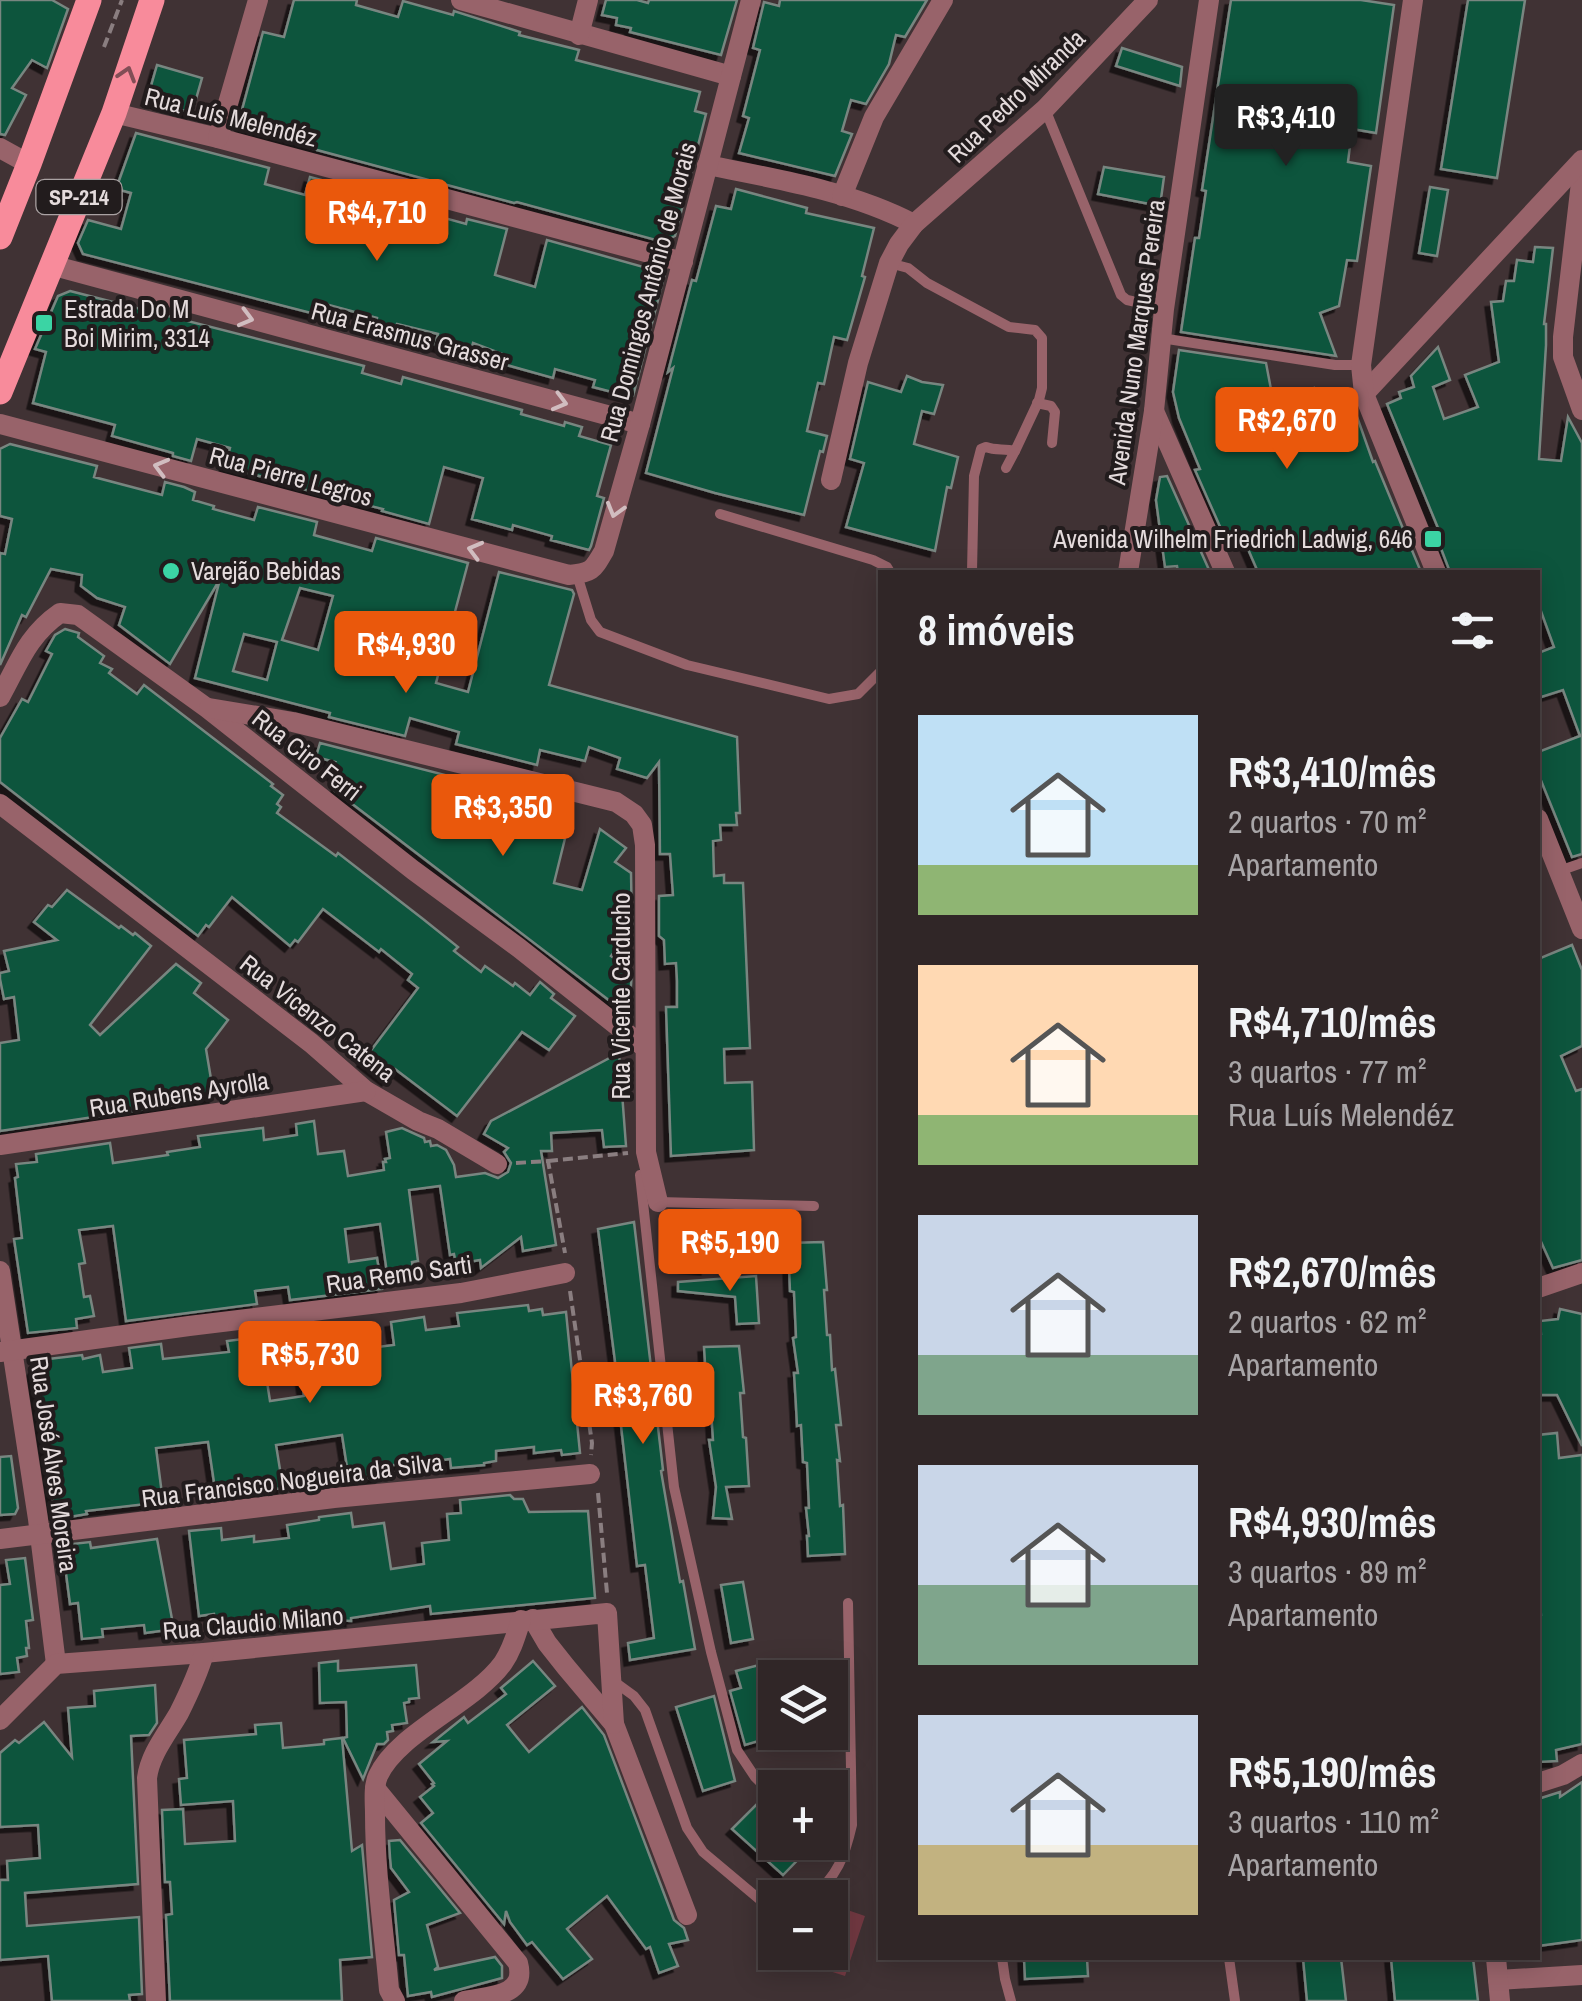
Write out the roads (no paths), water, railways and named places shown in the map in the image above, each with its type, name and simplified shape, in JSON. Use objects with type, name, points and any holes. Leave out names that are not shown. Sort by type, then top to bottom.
[{"type":"main road","name":"SP-214","points":[[0,392],[114,113],[152,0]]},
{"type":"main road","name":"SP-214","points":[[0,237],[30,164],[84,2]]},
{"type":"street","points":[[218,138],[258,0]]},
{"type":"street","points":[[461,0],[731,76]]},
{"type":"street","points":[[579,35],[588,0]]},
{"type":"street","name":"Rua Domingos Antônio de Morais","points":[[573,575],[586,574],[594,568],[604,551],[751,0]]},
{"type":"street","points":[[842,196],[874,118],[944,0]]},
{"type":"street","name":"Rua Pedro Miranda","points":[[830,480],[858,363],[889,263],[899,244],[914,224],[1045,109],[1148,0]]},
{"type":"street","name":"Avenida Nuno Marques Pereira","points":[[1128,570],[1154,410],[1164,308],[1209,0]]},
{"type":"street","points":[[1413,0],[1361,364],[1364,394],[1435,570]]},
{"type":"street","name":"Rua Luís Melendéz","points":[[114,113],[683,262]]},
{"type":"street","points":[[0,148],[30,164]]},
{"type":"street","points":[[1364,394],[1582,160]]},
{"type":"street","points":[[707,165],[842,196],[890,211],[914,224]]},
{"type":"street","points":[[1582,174],[1562,336],[1582,410]]},
{"type":"street","name":"Rua Erasmus Grasser","points":[[50,265],[640,424]]},
{"type":"street","points":[[1154,410],[1225,570]]},
{"type":"street","name":"Rua Pierre Legros","points":[[0,424],[573,575]]},
{"type":"street","name":"Rua Ciro Ferri","points":[[0,697],[28,642],[46,622],[60,613],[78,616],[207,708],[644,1047]]},
{"type":"street","name":"Rua Vicente Carducho","points":[[207,708],[294,722],[495,771],[616,802],[634,814],[642,825],[646,845],[646,1152],[658,1202]]},
{"type":"street","name":"Rua Vicenzo Catena","points":[[0,804],[311,1043],[366,1091],[497,1164]]},
{"type":"street","points":[[1540,824],[1582,929]]},
{"type":"street","name":"Rua Rubens Ayrolla","points":[[0,1144],[366,1091]]},
{"type":"street","name":"Rua José Alves Moreira","points":[[0,1271],[6,1351],[40,1534],[56,1664]]},
{"type":"street","name":"Rua Remo Sarti","points":[[6,1351],[461,1293],[565,1273]]},
{"type":"street","points":[[1540,1287],[1582,1273]]},
{"type":"street","name":"Rua Francisco Nogueira da Silva","points":[[0,1538],[334,1498],[590,1474]]},
{"type":"street","name":"Rua Claudio Milano","points":[[56,1664],[607,1613],[610,1679]]},
{"type":"street","points":[[395,2001],[389,1990],[375,1835],[378,1776],[400,1748],[501,1666],[527,1620],[614,1724]]},
{"type":"street","points":[[156,2001],[148,1766],[179,1712],[204,1653]]},
{"type":"street","points":[[0,1720],[56,1664]]},
{"type":"street","points":[[610,1679],[614,1724],[688,1916]]},
{"type":"street","points":[[1540,1782],[1582,1764]]},
{"type":"street","points":[[376,1788],[518,1962],[521,1986],[464,2001]]},
{"type":"street","points":[[1496,1960],[1499,1990],[1582,1975]]},
{"type":"lane","points":[[1045,109],[1121,295],[1127,300],[1164,308]]},
{"type":"lane","points":[[889,263],[908,268],[926,284],[1008,327],[1039,333],[1043,343],[1042,388],[1006,468]]},
{"type":"lane","points":[[1161,338],[1334,365],[1361,364]]},
{"type":"lane","points":[[1038,402],[1051,406],[1055,412],[1052,443]]},
{"type":"lane","points":[[972,567],[974,476],[978,458],[983,447],[1014,450]]},
{"type":"lane","points":[[720,514],[874,560],[889,570]]},
{"type":"lane","points":[[573,575],[600,632],[687,664],[829,699],[858,694],[878,674]]},
{"type":"lane","points":[[1559,871],[1582,862]]},
{"type":"lane","points":[[640,1175],[674,1487],[710,1652],[737,1750],[758,1780]]},
{"type":"lane","points":[[658,1202],[814,1206]]},
{"type":"lane","points":[[848,1604],[852,1825],[848,1841]]},
{"type":"lane","points":[[610,1679],[634,1696],[644,1710],[687,1828],[702,1852],[758,1898]]},
{"type":"lane","points":[[1002,1960],[1010,2001]]},
{"type":"lane","points":[[1230,1960],[1235,2001]]},
{"type":"place","name":"Estrada Do M Boi Mirim, 3314","points":[[44,323]]},
{"type":"place","name":"Avenida Wilhelm Friedrich Ladwig, 646","points":[[1433,539]]},
{"type":"place","name":"Varejão Bebidas","points":[[171,571]]}]
